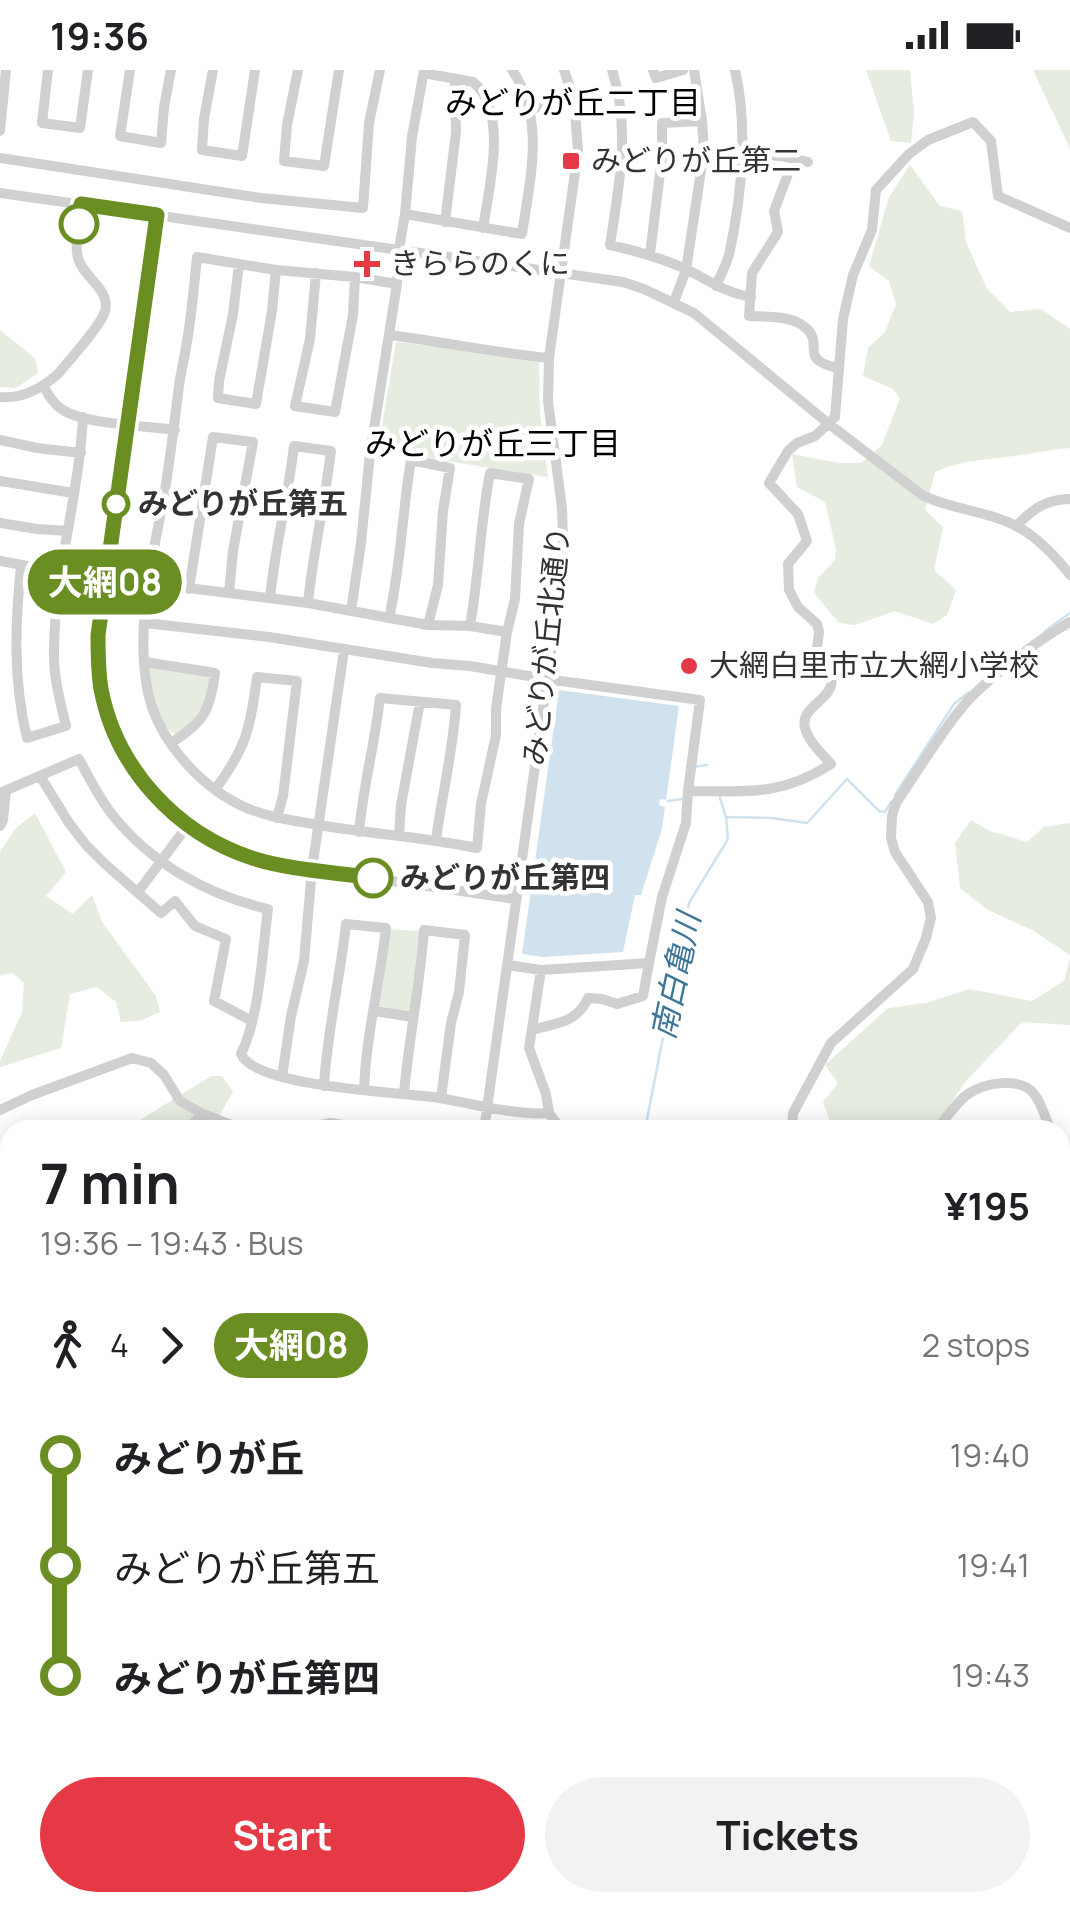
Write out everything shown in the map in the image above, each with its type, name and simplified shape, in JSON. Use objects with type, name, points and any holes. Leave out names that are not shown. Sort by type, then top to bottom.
[{"type":"street","points":[[0,131],[6,70]]},
{"type":"street","points":[[48,70],[42,124],[80,128],[88,70]]},
{"type":"street","points":[[130,70],[120,136],[161,142],[171,70]]},
{"type":"street","points":[[213,70],[202,150],[242,156],[255,70]]},
{"type":"street","points":[[298,70],[284,160],[324,166],[338,70]]},
{"type":"street","points":[[0,158],[262,198],[363,208],[369,123],[380,70]]},
{"type":"street","points":[[405,214],[522,234],[534,144],[530,109],[512,70]]},
{"type":"street","name":"みどりが丘北通り","points":[[486,1120],[557,608],[563,540],[548,400],[549,358],[578,151],[574,99],[564,70]]},
{"type":"street","points":[[612,70],[623,124],[622,168],[610,245],[650,254],[731,294],[751,297]]},
{"type":"street","points":[[653,70],[656,78],[683,70]]},
{"type":"street","points":[[674,302],[686,270],[704,151],[694,70]]},
{"type":"street","points":[[716,286],[730,252],[742,152],[742,112],[735,70]]},
{"type":"street","points":[[351,611],[370,454],[397,284],[412,137],[424,72],[473,82],[490,108],[494,160],[483,228]]},
{"type":"street","points":[[445,222],[456,132],[455,80]]},
{"type":"street","points":[[530,109],[574,99]]},
{"type":"street","points":[[650,254],[662,157],[662,124],[702,121]]},
{"type":"street","points":[[688,792],[759,791],[786,786],[807,780],[831,764],[806,732],[805,717],[829,691],[831,675],[816,656],[817,624],[798,607],[788,590],[788,564],[807,541],[798,514],[769,483],[796,443],[816,436],[835,417],[843,319],[853,275],[872,230],[876,190],[909,154],[928,140],[973,122],[991,141],[998,196],[1070,228]]},
{"type":"street","points":[[742,152],[808,162]]},
{"type":"street","points":[[794,158],[774,212],[778,232],[752,273],[749,316],[799,323],[809,329],[816,359],[838,368]]},
{"type":"street","points":[[0,193],[623,282],[694,313],[922,495],[1016,526],[1070,574]]},
{"type":"street","points":[[0,397],[17,398],[58,374],[104,316],[102,291],[83,271],[78,259],[81,204]]},
{"type":"street","points":[[157,215],[98,635],[101,690],[121,747],[154,795],[188,825],[213,842],[251,858],[515,898]]},
{"type":"street","points":[[397,284],[197,258],[145,623],[147,690],[159,722],[186,763],[236,803],[277,818],[477,848],[481,804],[496,735],[507,632],[515,600],[519,524],[529,479],[490,473],[470,626]]},
{"type":"street","points":[[239,264],[218,398],[256,404],[276,270]]},
{"type":"street","points":[[316,273],[310,339],[295,406],[335,412],[353,315],[355,277]]},
{"type":"street","points":[[390,335],[549,358]]},
{"type":"street","points":[[42,385],[64,411],[83,418],[175,430]]},
{"type":"street","points":[[21,566],[15,655],[19,704],[27,738],[66,726],[54,652],[83,418]]},
{"type":"street","points":[[189,589],[213,437],[253,442],[228,593]]},
{"type":"street","points":[[0,440],[81,453]]},
{"type":"street","points":[[270,598],[294,446],[331,452],[308,604]]},
{"type":"street","points":[[389,618],[398,580],[410,460],[450,468],[438,585],[428,625]]},
{"type":"street","points":[[0,481],[73,493]]},
{"type":"street","points":[[1016,526],[1037,506],[1053,499],[1070,498]]},
{"type":"street","points":[[0,523],[68,531]]},
{"type":"street","points":[[0,561],[270,598],[428,625],[507,632]]},
{"type":"street","points":[[793,1120],[832,1043],[913,969],[926,938],[931,918],[928,902],[890,838],[896,803],[974,694],[1070,622]]},
{"type":"street","points":[[145,623],[269,637],[432,664],[502,670],[700,700],[686,822],[662,897],[643,996],[617,1004],[588,998],[582,1012],[572,1019],[532,1030]]},
{"type":"street","points":[[282,1077],[304,960],[312,869],[344,650]]},
{"type":"street","points":[[144,662],[216,672],[212,701],[204,718],[171,743]]},
{"type":"street","points":[[215,790],[245,743],[257,676],[297,681],[277,818]]},
{"type":"street","points":[[359,832],[380,698],[420,702],[456,706],[454,740],[436,840]]},
{"type":"street","points":[[399,835],[420,702]]},
{"type":"street","points":[[0,826],[3,792],[79,759],[111,813],[162,861],[204,888],[268,909],[252,1021],[241,1054],[246,1063],[282,1077],[324,1086],[549,1112]]},
{"type":"street","points":[[40,776],[86,845],[105,864],[161,913],[176,901],[195,926],[226,939],[214,1001],[252,1021]]},
{"type":"street","points":[[138,892],[188,825]]},
{"type":"street","points":[[324,1086],[346,924],[386,928],[364,1090]]},
{"type":"street","points":[[404,1093],[424,930],[465,935],[441,1098]]},
{"type":"street","points":[[507,965],[542,970],[649,963]]},
{"type":"street","points":[[542,970],[530,1048],[554,1120]]},
{"type":"street","points":[[374,1011],[413,1017]]},
{"type":"street","points":[[0,1110],[132,1058],[151,1063],[164,1075],[180,1101],[218,1120]]},
{"type":"street","points":[[945,1120],[966,1095],[1013,1082],[1034,1094],[1046,1120]]},
{"type":"street","points":[[197,1120],[203,1114]]},
{"type":"shaded area","points":[[866,70],[910,70],[914,113],[911,143],[891,141]]},
{"type":"shaded area","points":[[1033,70],[1070,70],[1070,149]]},
{"type":"shaded area","points":[[910,165],[940,206],[962,211],[966,242],[987,289],[1010,312],[1041,309],[1070,329],[1070,448],[970,462],[935,472],[925,510],[943,527],[934,570],[956,590],[947,615],[933,624],[895,611],[855,625],[839,623],[814,593],[818,578],[835,560],[825,502],[797,487],[792,454],[861,463],[882,445],[900,398],[893,389],[863,376],[868,348],[885,332],[896,304],[889,281],[869,266],[889,197]]},
{"type":"shaded area","points":[[0,330],[35,358],[38,373],[16,388],[0,387]]},
{"type":"shaded area","points":[[396,342],[539,362],[540,414],[548,477],[378,450]]},
{"type":"shaded area","points":[[148,667],[208,674],[211,678],[200,711],[176,735],[159,714]]},
{"type":"shaded area","points":[[35,813],[66,872],[46,896],[73,914],[92,895],[102,922],[156,996],[160,1012],[140,1021],[121,1022],[116,1002],[97,987],[70,994],[61,1048],[0,1067],[22,1012],[24,983],[13,973],[0,975],[0,852],[15,829]]},
{"type":"shaded area","points":[[971,820],[990,831],[1027,842],[1044,827],[1070,823],[1070,955],[1032,930],[988,910],[960,888],[955,843]]},
{"type":"shaded area","points":[[389,929],[420,931],[410,1013],[377,1008]]},
{"type":"shaded area","points":[[1070,958],[1070,1025],[1022,1022],[965,1082],[940,1120],[829,1120],[823,1102],[838,1083],[825,1065],[888,1008],[926,1003],[969,989],[1032,1001],[1064,981]]},
{"type":"shaded area","points":[[211,1076],[222,1076],[233,1092],[217,1120],[140,1120]]},
{"type":"water","points":[[559,690],[679,706],[666,800],[660,799],[659,805],[665,807],[662,829],[641,895],[635,895],[623,952],[543,957],[522,954]]},
{"type":"waterway","name":"南白亀川","points":[[1045,631],[1070,613]]},
{"type":"waterway","name":"南白亀川","points":[[895,795],[954,704],[969,692]]},
{"type":"waterway","points":[[693,767],[707,765]]},
{"type":"waterway","name":"南白亀川","points":[[726,817],[807,823],[847,779],[879,811],[885,812],[891,802]]},
{"type":"waterway","name":"南白亀川","points":[[647,1120],[689,903],[728,839],[720,798]]},
{"type":"waterway","points":[[668,801],[682,799]]},
{"type":"bus line","name":"大網08","points":[[79,224],[81,204],[157,215],[98,635],[101,690],[121,747],[154,795],[213,842],[276,864],[373,878]]},
{"type":"place","name":"みどりが丘第二","points":[[571,161]]},
{"type":"place","name":"きららのくに","points":[[367,264]]},
{"type":"place","name":"みどりが丘第五","points":[[116,504]]},
{"type":"place","name":"大網白里市立大網小学校","points":[[689,666]]},
{"type":"place","name":"みどりが丘第四","points":[[373,878]]},
{"type":"district","name":"みどりが丘二丁目","points":[[573,103]]},
{"type":"district","name":"みどりが丘三丁目","points":[[493,444]]}]
